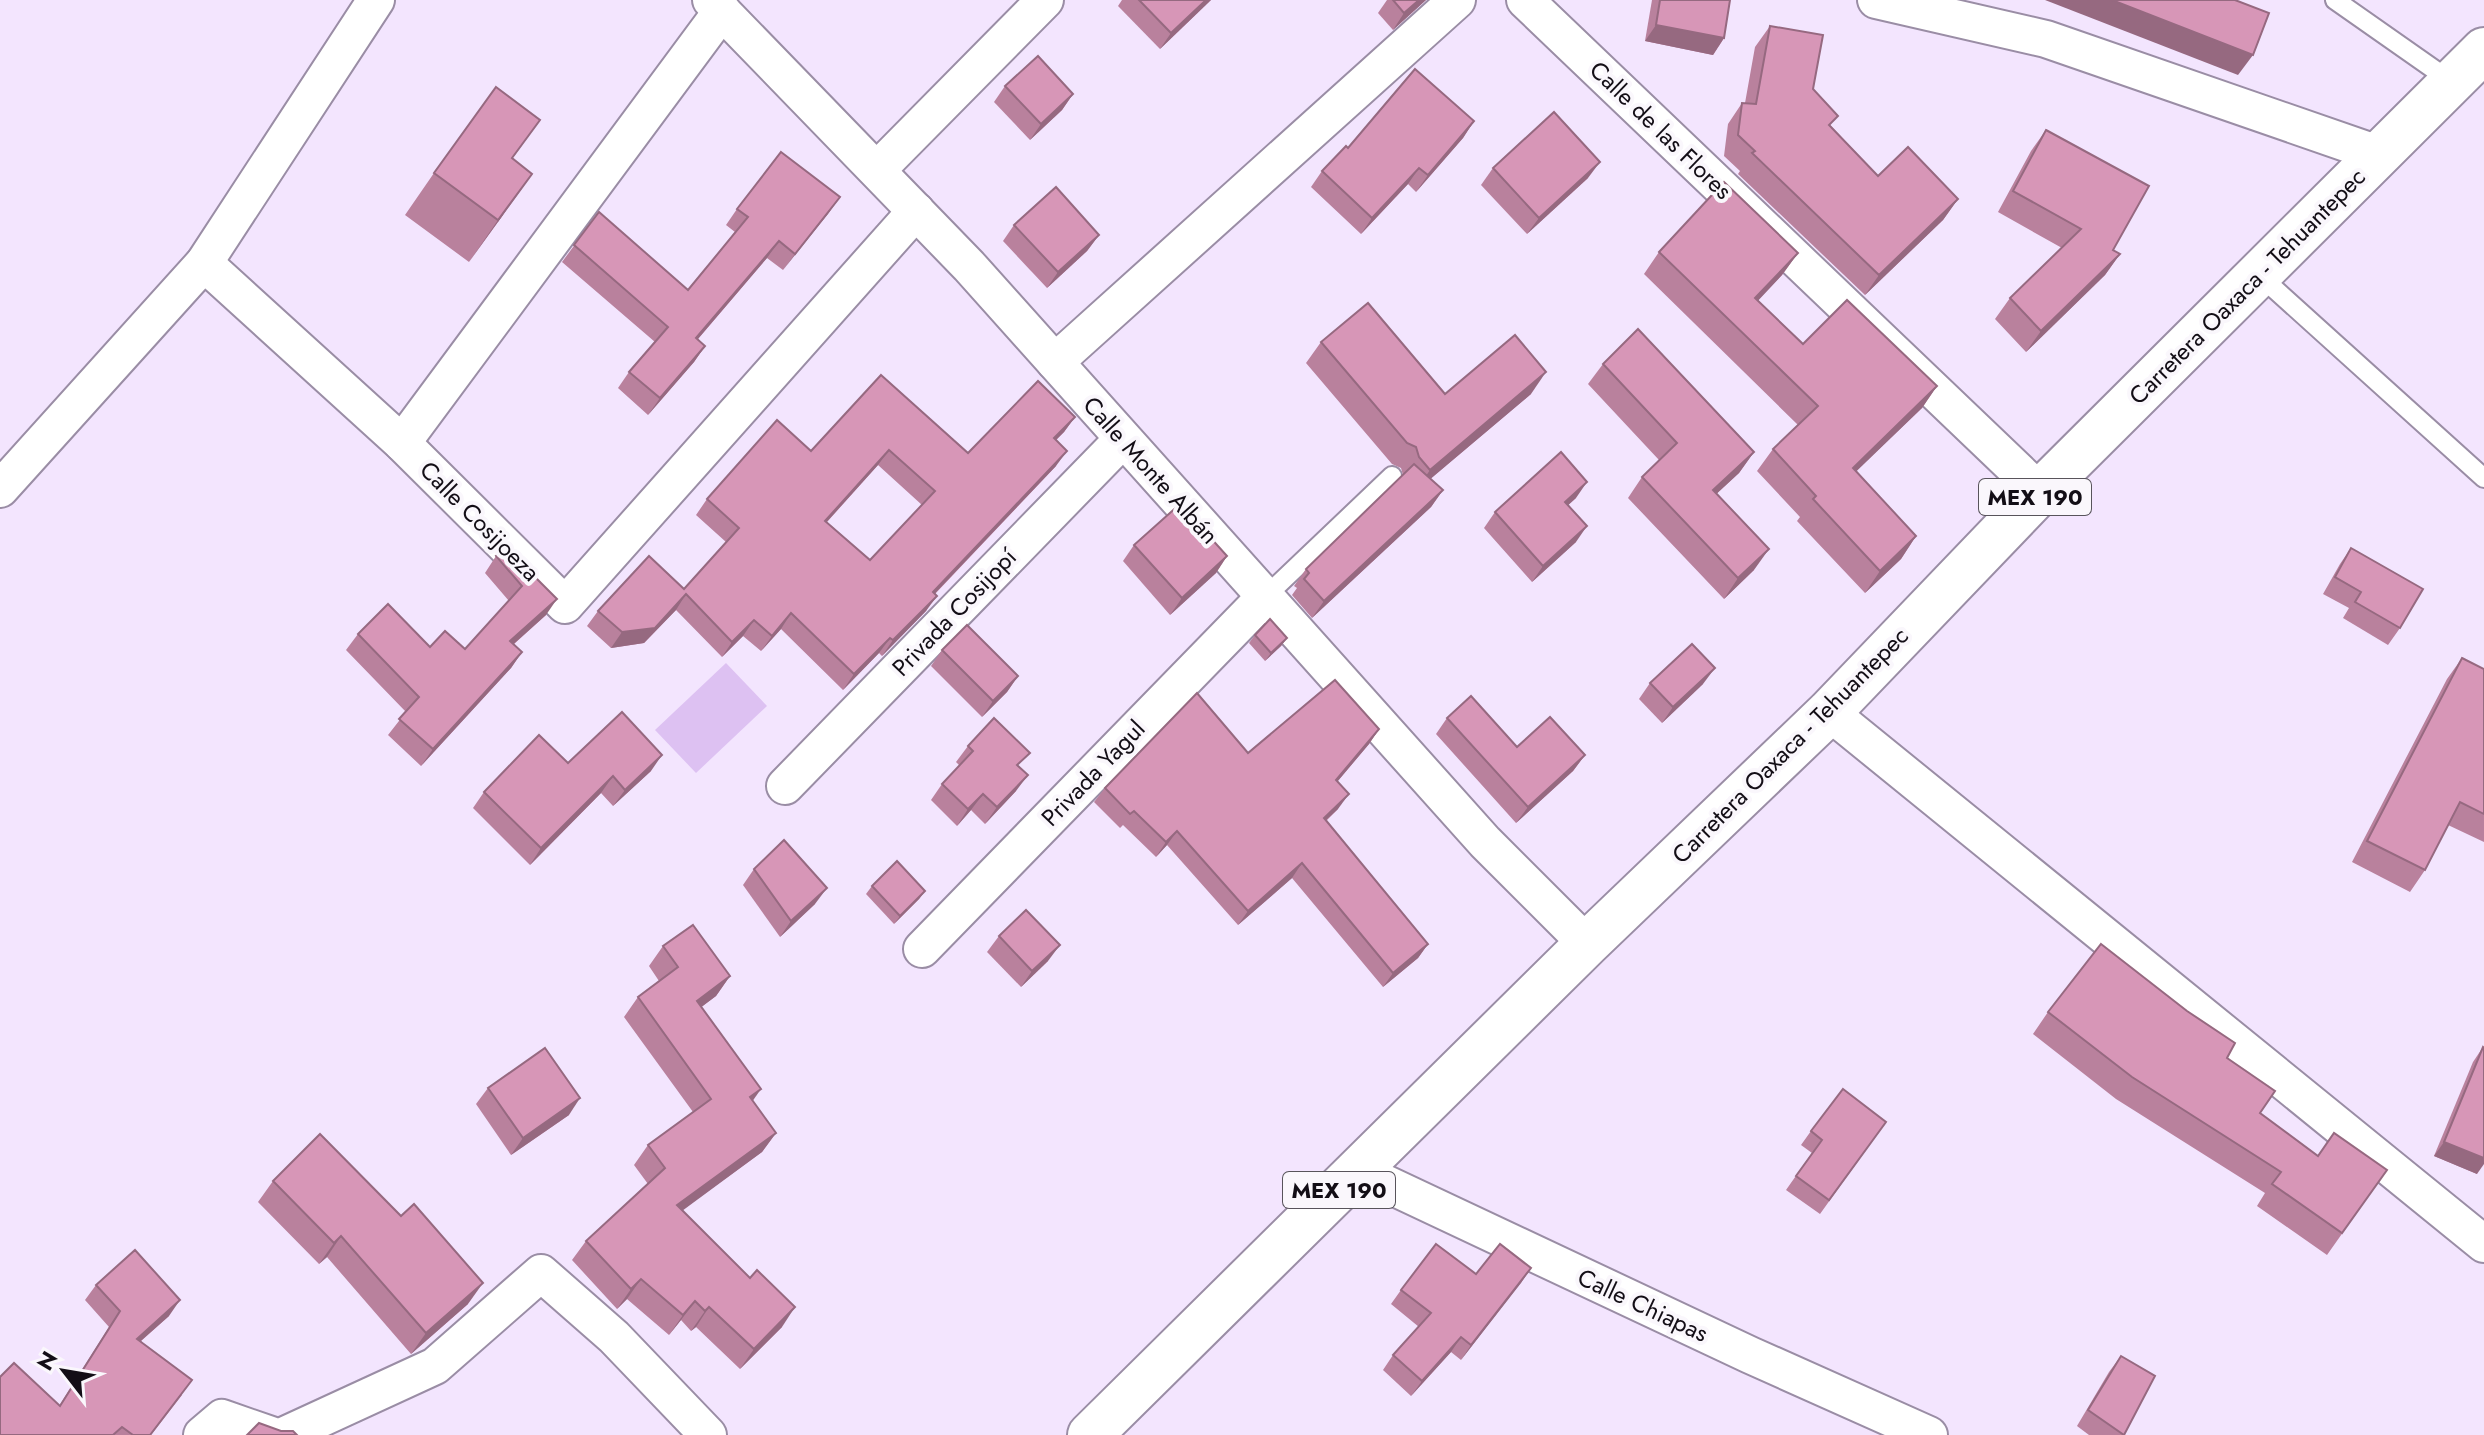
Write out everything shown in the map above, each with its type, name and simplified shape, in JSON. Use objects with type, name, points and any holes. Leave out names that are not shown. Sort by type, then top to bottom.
[{"type":"main road","name":"Carretera Oaxaca - Tehuantepec","points":[[1090,1435],[1587,944],[1829,712],[2040,492],[2484,50]]},
{"type":"street","points":[[0,489],[204,263],[376,0]]},
{"type":"street","points":[[877,170],[1045,0]]},
{"type":"street","points":[[1055,362],[1457,0]]},
{"type":"street","name":"Calle de las Flores","points":[[1525,0],[2040,492]]},
{"type":"street","points":[[1876,0],[2046,39],[2378,154]]},
{"type":"street","name":"Calle Monte Albán","points":[[717,6],[969,266],[1485,842],[1587,944]]},
{"type":"street","name":"Calle Cosijoeza","points":[[717,6],[402,443],[565,605],[916,211]]},
{"type":"street","points":[[204,263],[402,443]]},
{"type":"street","name":"Privada Cosijopí","points":[[785,786],[1123,439]]},
{"type":"street","name":"Privada Yagul","points":[[922,949],[1264,598]]},
{"type":"street","points":[[1829,712],[2484,1244]]},
{"type":"street","name":"Calle Chiapas","points":[[1359,1171],[1750,1355],[1929,1435]]},
{"type":"street","points":[[285,1435],[435,1366],[541,1273],[614,1337],[708,1435]]},
{"type":"street","points":[[202,1435],[222,1418],[271,1435]]},
{"type":"lane","points":[[2335,0],[2452,82]]},
{"type":"lane","points":[[2258,274],[2484,478]]},
{"type":"lane","points":[[1264,598],[1392,476]]},
{"type":"shaded area","points":[[726,663],[767,706],[696,773],[655,730]]},
{"type":"building","points":[[1139,0],[1206,0],[1171,33]]},
{"type":"building","points":[[1393,0],[1419,0],[1404,13]]},
{"type":"building","points":[[1660,0],[1730,0],[1724,38],[1656,25]]},
{"type":"building","points":[[2112,0],[2235,0],[2269,13],[2253,55]]},
{"type":"building","points":[[1770,26],[1823,35],[1813,89],[1838,116],[1829,125],[1878,176],[1908,147],[1958,199],[1879,275],[1752,153],[1755,151],[1738,135],[1742,103],[1756,104]]},
{"type":"building","points":[[1038,56],[1073,94],[1041,124],[1005,86]]},
{"type":"building","points":[[1415,69],[1474,121],[1428,175],[1419,168],[1372,218],[1322,171],[1346,146],[1348,148]]},
{"type":"building","points":[[496,87],[540,120],[512,158],[532,174],[498,220],[434,173]]},
{"type":"building","points":[[1554,112],[1600,162],[1539,218],[1493,168]]},
{"type":"building","points":[[2046,130],[2149,186],[2113,250],[2120,254],[2041,331],[2010,298],[2081,229],[2013,191]]},
{"type":"building","points":[[781,152],[840,197],[795,254],[779,241],[696,338],[705,346],[660,398],[629,372],[668,327],[574,245],[599,212],[688,290],[748,217],[737,209]]},
{"type":"building","points":[[1724,182],[1798,253],[1755,298],[1803,344],[1847,300],[1937,386],[1853,468],[1916,536],[1880,571],[1813,499],[1816,496],[1773,449],[1818,406],[1659,252]]},
{"type":"building","points":[[1056,187],[1099,235],[1058,272],[1014,225]]},
{"type":"building","points":[[1368,303],[1445,394],[1515,335],[1546,372],[1430,470],[1419,457],[1416,447],[1407,443],[1321,342]]},
{"type":"building","points":[[1638,329],[1754,452],[1713,490],[1769,549],[1738,578],[1642,477],[1677,443],[1603,364]]},
{"type":"building","points":[[881,375],[968,453],[1038,381],[1075,417],[1054,438],[1067,451],[933,592],[937,596],[854,674],[791,613],[772,636],[754,620],[732,642],[686,594],[655,628],[622,632],[598,611],[649,556],[684,589],[739,528],[707,499],[777,420],[811,451]],"holes":[[[889,450],[935,491],[870,560],[825,521]]]},
{"type":"building","points":[[1561,452],[1587,482],[1565,502],[1587,526],[1543,566],[1495,512]]},
{"type":"building","points":[[1414,464],[1443,490],[1324,601],[1304,579],[1309,573],[1306,569]]},
{"type":"building","points":[[1180,504],[1227,556],[1182,598],[1134,545]]},
{"type":"building","points":[[506,548],[557,599],[510,641],[522,652],[433,749],[399,719],[419,697],[358,634],[388,604],[430,647],[445,631],[465,649],[522,586],[496,556]]},
{"type":"building","points":[[2351,548],[2423,589],[2400,628],[2355,602],[2361,592],[2335,577]]},
{"type":"building","points":[[1270,619],[1287,638],[1271,653],[1255,635]]},
{"type":"building","points":[[967,625],[1018,676],[993,701],[942,650]]},
{"type":"building","points":[[1692,644],[1715,668],[1673,707],[1650,683]]},
{"type":"building","points":[[2462,658],[2484,669],[2484,814],[2460,802],[2425,870],[2367,841]]},
{"type":"building","points":[[1335,680],[1379,729],[1336,780],[1349,794],[1324,818],[1428,944],[1393,973],[1302,863],[1248,911],[1177,831],[1166,842],[1134,811],[1130,814],[1105,788],[1197,693],[1248,753]]},
{"type":"building","points":[[1471,696],[1517,747],[1550,717],[1585,755],[1528,807],[1447,718]]},
{"type":"building","points":[[622,712],[662,755],[625,790],[613,776],[541,848],[484,792],[539,735],[568,763]]},
{"type":"building","points":[[994,718],[1030,753],[1017,765],[1028,775],[997,807],[983,794],[968,809],[942,784],[973,751],[968,746]]},
{"type":"building","points":[[784,840],[827,888],[791,921],[754,869]]},
{"type":"building","points":[[897,861],[925,891],[900,916],[872,886]]},
{"type":"building","points":[[1026,910],[1060,945],[1032,971],[999,936]]},
{"type":"building","points":[[693,925],[730,976],[697,1001],[761,1089],[750,1097],[776,1133],[677,1205],[750,1278],[757,1270],[795,1307],[754,1349],[709,1307],[705,1311],[695,1301],[683,1315],[641,1279],[631,1289],[586,1241],[665,1168],[648,1145],[711,1099],[638,997],[678,967],[663,946]]},
{"type":"building","points":[[2101,944],[2187,1011],[2235,1043],[2227,1058],[2275,1091],[2260,1113],[2318,1156],[2334,1133],[2387,1170],[2342,1233],[2272,1184],[2281,1172],[2132,1077],[2048,1012]]},
{"type":"building","points":[[545,1048],[580,1098],[523,1138],[488,1088]]},
{"type":"building","points":[[2484,1048],[2484,1158],[2444,1142]]},
{"type":"building","points":[[1843,1089],[1886,1122],[1829,1200],[1796,1176],[1822,1140],[1811,1131]]},
{"type":"building","points":[[320,1134],[401,1216],[414,1204],[483,1283],[426,1333],[341,1236],[334,1243],[273,1181]]},
{"type":"building","points":[[1436,1244],[1476,1274],[1500,1244],[1531,1268],[1471,1345],[1461,1337],[1422,1381],[1393,1355],[1431,1313],[1401,1290]]},
{"type":"building","points":[[135,1250],[180,1300],[137,1339],[192,1380],[150,1435],[133,1435],[122,1427],[113,1435],[0,1435],[0,1377],[14,1363],[60,1406],[120,1311],[96,1285]]},
{"type":"building","points":[[2121,1356],[2155,1376],[2124,1435],[2088,1410]]},
{"type":"building","points":[[259,1423],[281,1431],[293,1431],[297,1435],[247,1435]]}]
